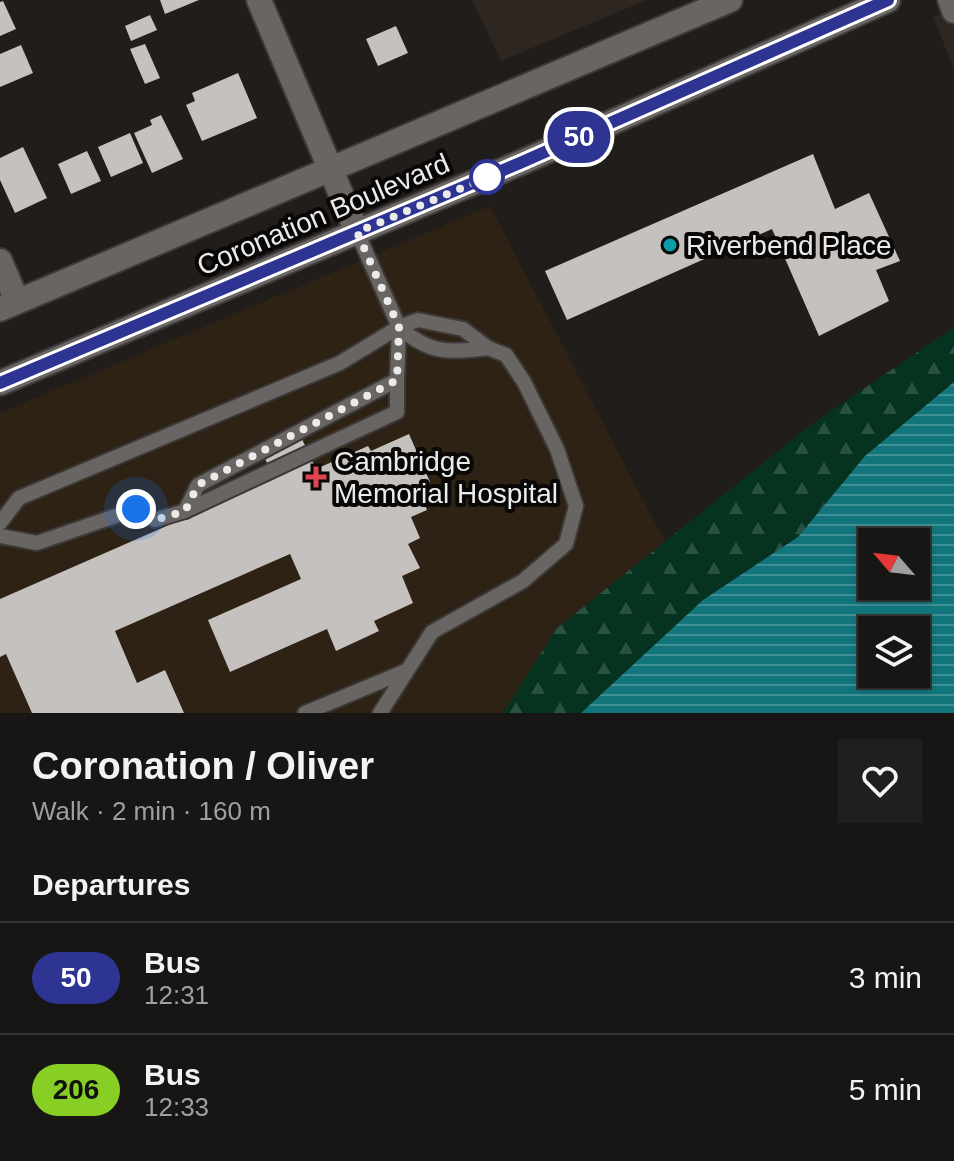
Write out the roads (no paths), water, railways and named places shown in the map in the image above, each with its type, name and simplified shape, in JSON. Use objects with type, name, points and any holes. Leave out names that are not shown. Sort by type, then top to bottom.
[{"type":"main road","points":[[259,0],[357,232]]},
{"type":"main road","name":"Coronation Boulevard","points":[[9,305],[730,0]]},
{"type":"main road","name":"Coronation Boulevard","points":[[0,383],[357,232],[888,0]]},
{"type":"main road","points":[[950,0],[954,11]]},
{"type":"main road","points":[[0,261],[9,305]]},
{"type":"lane","points":[[357,232],[399,327],[418,344],[452,352],[488,348]]},
{"type":"lane","points":[[0,523],[19,498],[340,363],[399,327],[418,320],[463,329],[488,348],[506,355],[524,382],[557,449],[576,506],[566,544],[523,581],[432,632],[380,713]]},
{"type":"lane","points":[[0,536],[37,543],[136,509],[155,520],[185,511],[397,412],[399,327]]},
{"type":"lane","points":[[185,511],[198,485],[397,380]]},
{"type":"lane","points":[[305,713],[406,671]]},
{"type":"water","points":[[954,382],[954,713],[581,713],[703,600],[798,537],[865,456]]},
{"type":"place","name":"Riverbend Place","points":[[670,245]]},
{"type":"place","name":"Cambridge Memorial Hospital","points":[[316,477]]}]
